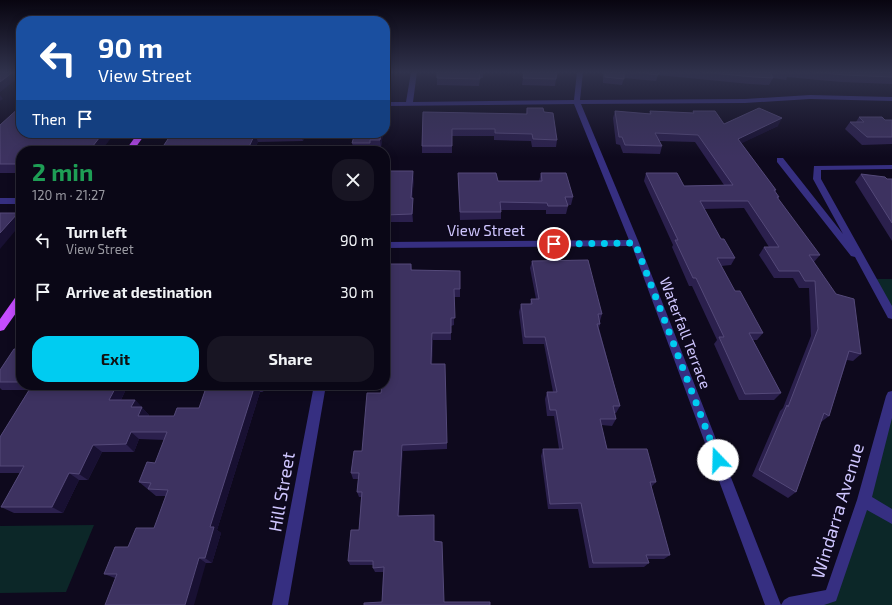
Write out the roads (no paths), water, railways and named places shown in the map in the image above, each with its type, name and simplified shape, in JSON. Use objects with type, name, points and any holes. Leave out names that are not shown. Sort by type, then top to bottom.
[{"type":"main road","points":[[0,327],[16,305]]},
{"type":"street","points":[[390,104],[757,100]]},
{"type":"street","name":"Waterfall Terrace","points":[[577,103],[635,243],[773,605]]},
{"type":"street","points":[[780,160],[874,279]]},
{"type":"street","points":[[892,167],[818,168],[817,179],[874,279],[892,315]]},
{"type":"street","points":[[0,201],[16,201]]},
{"type":"street","name":"View Street","points":[[390,245],[635,243]]},
{"type":"street","name":"Hill Street","points":[[280,605],[319,390]]},
{"type":"street","name":"Windarra Avenue","points":[[789,605],[831,596],[864,500],[892,396]]},
{"type":"street","points":[[864,500],[892,517]]}]
